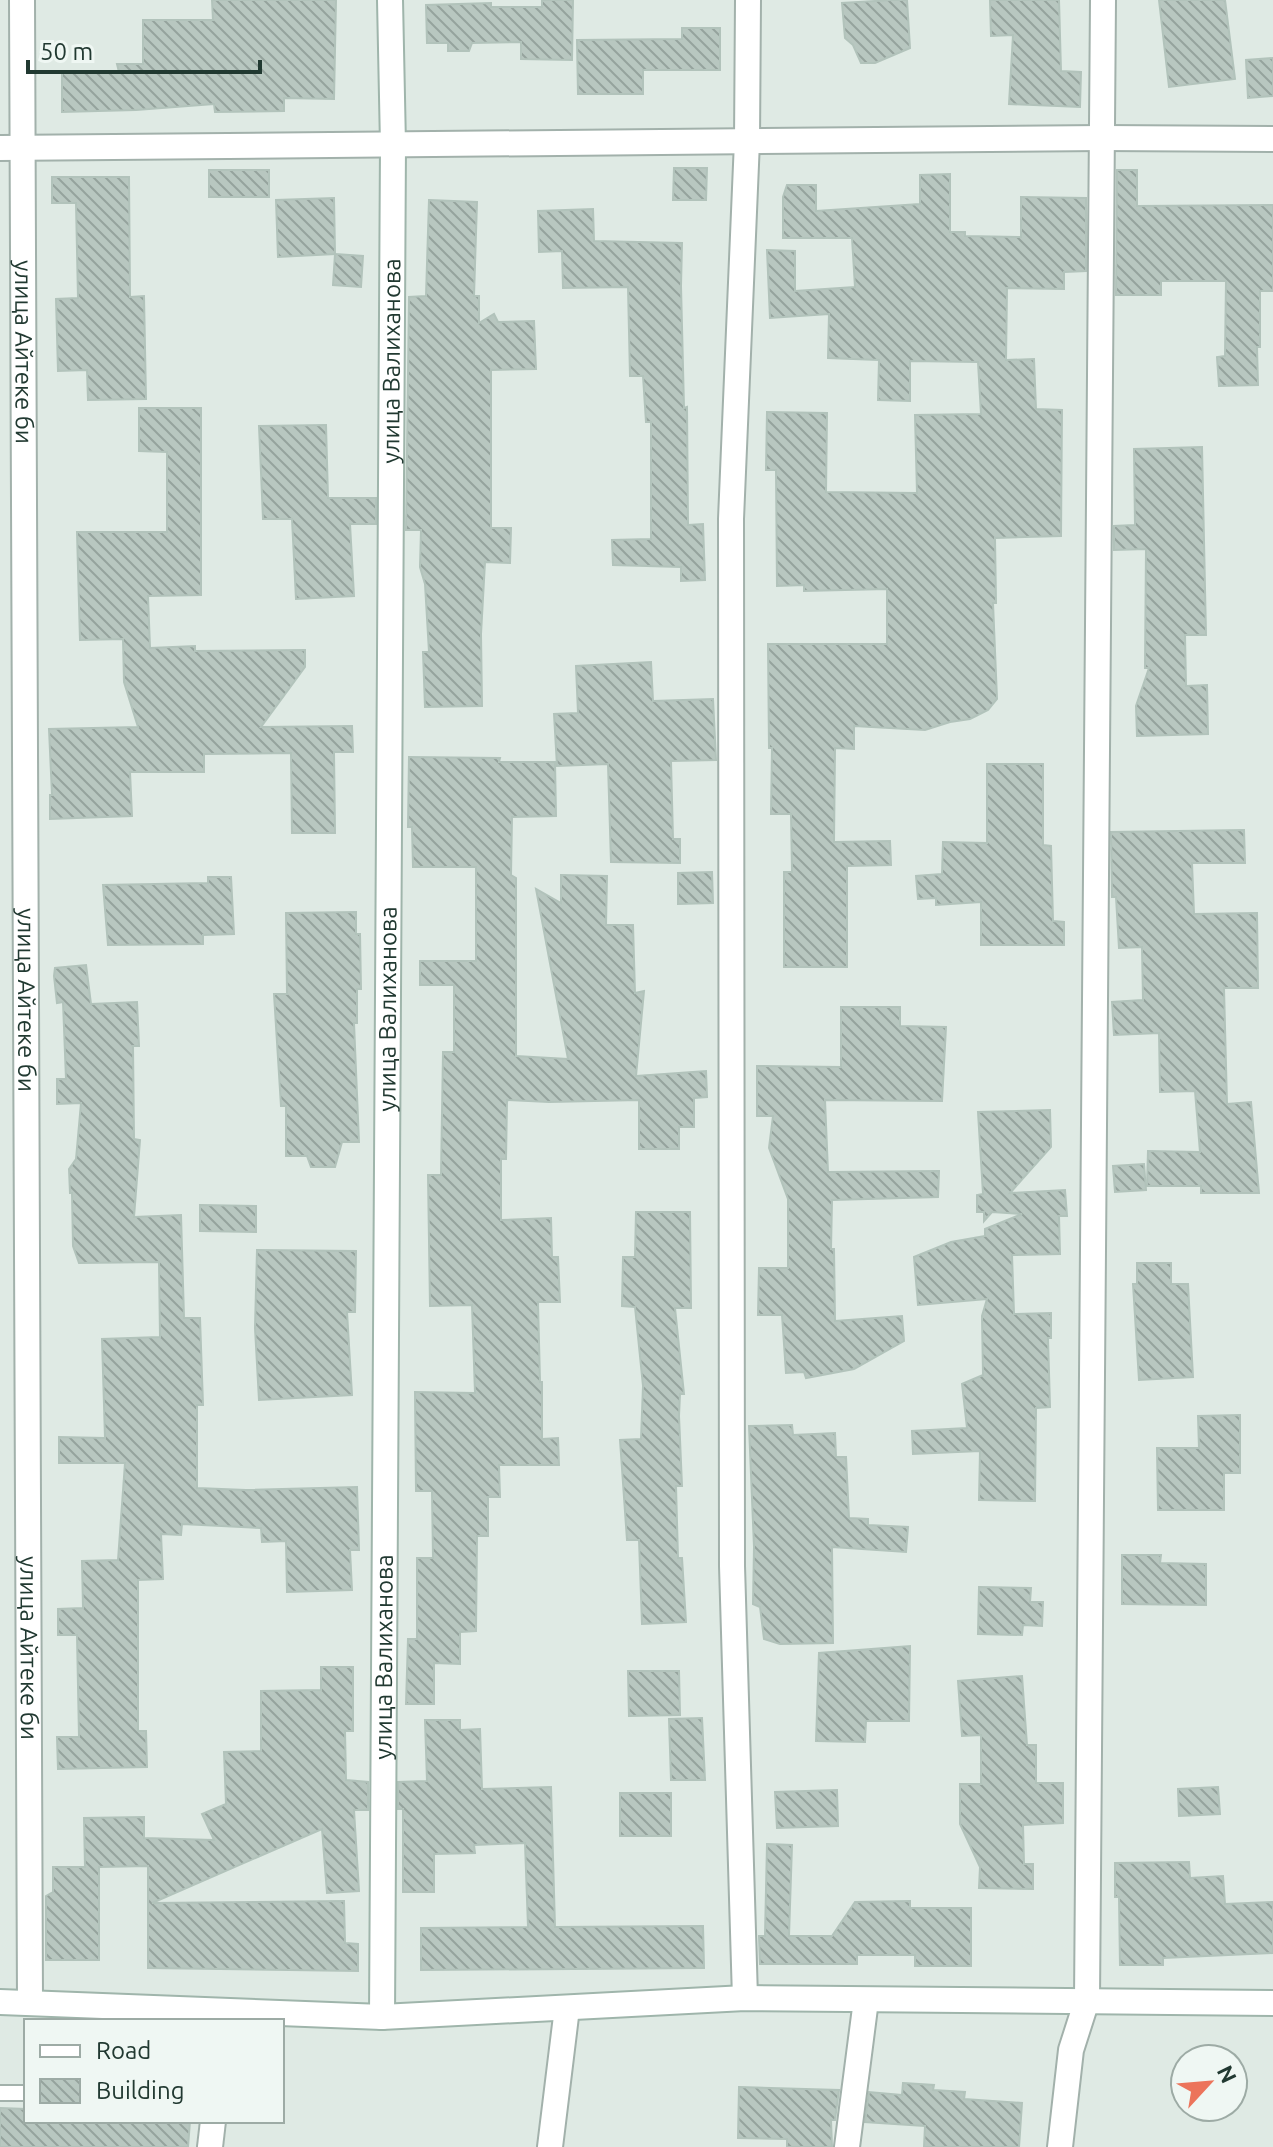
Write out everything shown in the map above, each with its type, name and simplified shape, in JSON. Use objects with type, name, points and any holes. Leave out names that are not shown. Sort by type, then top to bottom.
[{"type":"street","name":"улица Айтеке би","points":[[22,0],[12,148],[30,2001]]},
{"type":"street","name":"улица Валиханова","points":[[382,2017],[393,145],[390,0]]},
{"type":"street","points":[[745,1998],[732,1566],[731,519],[747,141],[748,0]]},
{"type":"street","points":[[1060,2147],[1071,2050],[1087,2000],[1103,0]]},
{"type":"street","points":[[12,148],[1273,139]]},
{"type":"street","points":[[0,2002],[30,2001],[191,2015],[382,2017],[745,1998],[1273,2003]]},
{"type":"street","points":[[847,2147],[866,2000]]},
{"type":"street","points":[[550,2147],[567,2008]]},
{"type":"street","points":[[210,2147],[213,2123]]},
{"type":"lane","points":[[0,2093],[24,2093]]},
{"type":"building","points":[[212,0],[336,0],[334,99],[284,98],[284,111],[215,112],[214,104],[62,112],[62,72],[119,72],[117,64],[143,64],[143,20],[213,20]]},
{"type":"building","points":[[542,0],[573,0],[572,60],[521,59],[521,42],[472,43],[469,51],[448,51],[448,43],[427,43],[426,5],[491,3],[491,7],[542,7]]},
{"type":"building","points":[[907,0],[910,48],[875,63],[861,63],[853,45],[845,38],[842,3]]},
{"type":"building","points":[[990,0],[1059,0],[1061,71],[1081,72],[1080,107],[1009,104],[1013,35],[991,36]]},
{"type":"building","points":[[1159,0],[1225,0],[1235,79],[1169,87]]},
{"type":"building","points":[[682,28],[720,28],[720,70],[643,70],[643,94],[578,94],[577,40],[682,39]]},
{"type":"building","points":[[1273,58],[1273,96],[1248,98],[1246,60]]},
{"type":"building","points":[[674,168],[707,168],[706,200],[673,200]]},
{"type":"building","points":[[209,170],[269,170],[269,197],[209,197]]},
{"type":"building","points":[[1117,170],[1137,170],[1137,206],[1273,205],[1273,291],[1260,291],[1258,385],[1219,386],[1217,357],[1225,356],[1226,281],[1161,281],[1161,295],[1116,295]]},
{"type":"building","points":[[950,174],[950,232],[965,232],[965,236],[1021,237],[1021,197],[1086,198],[1086,271],[1064,272],[1064,289],[1007,288],[1006,360],[1034,359],[1036,409],[1062,410],[1061,536],[995,538],[996,603],[993,603],[997,699],[988,710],[970,719],[925,730],[854,726],[854,749],[835,748],[834,842],[890,841],[891,865],[847,866],[847,967],[784,967],[784,872],[792,872],[791,814],[771,814],[768,644],[887,644],[887,589],[804,591],[804,585],[777,586],[776,470],[766,470],[767,412],[827,413],[826,492],[917,493],[915,415],[981,414],[978,362],[910,361],[910,401],[878,400],[879,360],[828,358],[829,314],[770,318],[767,250],[795,251],[795,291],[855,287],[852,238],[783,238],[783,197],[787,185],[816,185],[816,211],[920,204],[920,175]]},
{"type":"building","points":[[52,177],[129,177],[130,297],[144,296],[146,399],[88,400],[87,370],[58,371],[56,299],[78,298],[76,203],[52,203]]},
{"type":"building","points":[[334,198],[335,254],[278,257],[276,200]]},
{"type":"building","points":[[429,200],[477,202],[474,296],[479,296],[479,323],[494,314],[498,322],[534,321],[536,369],[491,370],[491,528],[511,528],[510,563],[485,562],[481,634],[482,706],[425,707],[423,652],[429,652],[425,584],[420,567],[421,530],[406,530],[409,297],[426,296]]},
{"type":"building","points":[[593,209],[594,241],[682,243],[688,525],[703,524],[705,580],[681,581],[681,567],[613,565],[612,540],[651,539],[651,422],[646,422],[643,376],[630,376],[628,287],[563,288],[562,251],[539,252],[538,211]]},
{"type":"building","points":[[335,254],[363,256],[361,287],[333,285]]},
{"type":"building","points":[[139,408],[201,408],[201,595],[148,596],[150,648],[195,646],[195,651],[305,650],[305,667],[261,727],[352,726],[353,752],[334,752],[335,833],[292,833],[291,753],[204,754],[204,772],[130,772],[132,816],[50,819],[49,729],[138,727],[124,682],[123,639],[80,640],[77,532],[167,532],[167,452],[139,451]]},
{"type":"building","points":[[326,425],[328,498],[376,498],[376,524],[350,524],[354,596],[296,599],[292,519],[263,519],[259,426]]},
{"type":"building","points":[[1202,447],[1206,635],[1185,635],[1186,686],[1207,685],[1208,734],[1137,736],[1136,706],[1149,668],[1145,668],[1146,549],[1114,550],[1114,526],[1135,525],[1134,449]]},
{"type":"building","points":[[651,662],[653,701],[713,699],[716,760],[671,761],[673,839],[680,839],[680,863],[611,862],[608,764],[557,766],[554,714],[578,713],[576,666]]},
{"type":"building","points":[[409,757],[555,762],[556,816],[512,817],[511,875],[516,878],[516,1056],[568,1059],[536,889],[561,903],[561,875],[607,876],[606,925],[633,925],[635,993],[644,991],[636,1076],[706,1071],[707,1097],[694,1098],[694,1127],[679,1127],[679,1149],[639,1149],[639,1100],[507,1100],[506,1159],[501,1159],[501,1220],[551,1218],[552,1257],[558,1257],[560,1302],[538,1302],[542,1439],[558,1438],[559,1465],[499,1465],[500,1497],[488,1497],[488,1536],[477,1536],[476,1631],[460,1632],[460,1664],[434,1663],[434,1704],[406,1704],[408,1639],[417,1639],[417,1558],[433,1558],[432,1491],[416,1491],[415,1392],[475,1393],[472,1305],[430,1306],[428,1175],[441,1175],[443,1052],[454,1052],[454,985],[420,985],[420,961],[476,961],[476,867],[413,867],[412,827],[408,827]]},
{"type":"building","points":[[987,764],[1043,764],[1043,845],[1051,846],[1053,921],[1064,922],[1064,945],[981,945],[981,902],[936,905],[936,898],[918,899],[916,876],[942,874],[943,842],[987,843]]},
{"type":"building","points":[[1244,830],[1245,863],[1192,863],[1194,914],[1257,913],[1258,988],[1224,988],[1227,1104],[1251,1102],[1259,1193],[1201,1193],[1201,1186],[1147,1186],[1148,1151],[1200,1152],[1195,1091],[1160,1092],[1159,1033],[1114,1035],[1112,1002],[1143,1000],[1142,947],[1119,948],[1116,897],[1112,897],[1111,832]]},
{"type":"building","points":[[712,872],[713,903],[678,904],[678,873]]},
{"type":"building","points":[[208,877],[231,877],[234,934],[203,935],[203,944],[108,945],[103,885],[208,883]]},
{"type":"building","points":[[356,912],[356,934],[360,934],[361,989],[357,989],[357,1023],[354,1023],[359,1142],[342,1142],[335,1167],[311,1167],[307,1156],[286,1156],[286,1106],[281,1106],[274,994],[287,994],[286,913]]},
{"type":"building","points":[[86,965],[91,1004],[137,1002],[139,1046],[133,1046],[134,1139],[140,1140],[134,1217],[181,1215],[184,1318],[200,1318],[203,1405],[197,1405],[197,1488],[357,1487],[359,1550],[350,1550],[352,1590],[287,1592],[286,1541],[262,1542],[261,1528],[182,1524],[181,1535],[161,1534],[163,1579],[138,1580],[138,1731],[146,1731],[147,1767],[58,1769],[57,1737],[79,1737],[77,1635],[58,1635],[58,1609],[83,1608],[82,1561],[118,1560],[125,1463],[59,1463],[59,1437],[105,1438],[102,1339],[160,1337],[159,1262],[79,1263],[73,1246],[69,1169],[76,1159],[81,1103],[57,1104],[57,1079],[66,1079],[63,1002],[57,1003],[54,976],[55,968]]},
{"type":"building","points":[[841,1007],[900,1007],[900,1026],[946,1027],[942,1101],[825,1100],[828,1172],[939,1171],[938,1197],[832,1200],[835,1321],[902,1316],[904,1341],[854,1369],[806,1378],[804,1372],[786,1373],[782,1315],[758,1315],[759,1268],[788,1268],[788,1199],[769,1148],[773,1116],[757,1116],[757,1066],[841,1067]]},
{"type":"building","points":[[1050,1110],[1051,1147],[1010,1193],[1065,1190],[1067,1216],[1059,1216],[1060,1254],[1012,1255],[1014,1314],[1051,1313],[1051,1338],[1048,1338],[1050,1407],[1036,1408],[1035,1501],[979,1500],[980,1451],[913,1454],[912,1431],[967,1428],[962,1384],[983,1375],[982,1316],[987,1299],[918,1305],[914,1257],[951,1242],[985,1236],[985,1229],[1022,1214],[992,1212],[984,1221],[984,1212],[977,1212],[977,1195],[983,1194],[978,1112]]},
{"type":"building","points":[[1144,1164],[1146,1190],[1115,1192],[1113,1166]]},
{"type":"building","points":[[200,1205],[256,1206],[256,1232],[200,1231]]},
{"type":"building","points":[[636,1212],[690,1212],[691,1308],[675,1308],[684,1394],[680,1394],[679,1416],[682,1486],[676,1486],[678,1558],[682,1558],[686,1622],[642,1624],[639,1540],[627,1540],[620,1440],[641,1439],[643,1386],[635,1307],[622,1306],[623,1257],[635,1257]]},
{"type":"building","points":[[257,1250],[356,1251],[355,1312],[347,1312],[352,1395],[259,1400],[255,1328]]},
{"type":"building","points":[[1137,1263],[1171,1263],[1171,1284],[1188,1284],[1193,1377],[1139,1380],[1133,1284],[1137,1284]]},
{"type":"building","points":[[1240,1415],[1240,1473],[1224,1473],[1224,1510],[1158,1510],[1157,1448],[1199,1448],[1198,1416]]},
{"type":"building","points":[[792,1425],[793,1435],[835,1433],[836,1457],[846,1457],[849,1518],[868,1519],[868,1525],[908,1527],[906,1552],[832,1547],[833,1643],[780,1644],[764,1639],[760,1607],[753,1604],[749,1426]]},
{"type":"building","points":[[1122,1555],[1161,1555],[1160,1563],[1206,1564],[1206,1605],[1122,1604]]},
{"type":"building","points":[[979,1587],[1031,1588],[1030,1602],[1043,1602],[1042,1626],[1023,1625],[1022,1635],[978,1634]]},
{"type":"building","points":[[910,1646],[909,1721],[866,1721],[865,1742],[816,1741],[819,1653]]},
{"type":"building","points":[[321,1667],[353,1667],[353,1731],[345,1731],[346,1780],[368,1782],[368,1810],[354,1810],[359,1891],[327,1893],[322,1829],[152,1903],[344,1901],[345,1943],[358,1944],[358,1971],[148,1968],[148,1866],[99,1867],[99,1960],[46,1960],[46,1896],[53,1892],[53,1867],[85,1867],[84,1818],[144,1817],[144,1838],[214,1840],[202,1814],[226,1804],[224,1752],[261,1751],[261,1691],[321,1690]]},
{"type":"building","points":[[628,1671],[679,1671],[680,1715],[629,1716]]},
{"type":"building","points":[[1022,1676],[1027,1745],[1036,1745],[1036,1783],[1063,1783],[1063,1823],[1023,1825],[1024,1864],[1033,1864],[1033,1889],[979,1888],[980,1867],[960,1824],[960,1784],[981,1784],[981,1735],[962,1736],[958,1681]]},
{"type":"building","points":[[702,1718],[705,1780],[671,1780],[669,1719]]},
{"type":"building","points":[[425,1720],[460,1720],[460,1730],[480,1729],[482,1789],[551,1787],[555,1927],[703,1926],[704,1968],[421,1970],[421,1928],[528,1927],[525,1843],[474,1845],[475,1853],[434,1854],[434,1892],[403,1892],[403,1809],[398,1809],[398,1782],[427,1781]]},
{"type":"building","points":[[1218,1787],[1220,1814],[1179,1816],[1178,1789]]},
{"type":"building","points":[[837,1790],[838,1826],[777,1828],[775,1792]]},
{"type":"building","points":[[620,1793],[671,1793],[671,1836],[620,1836]]},
{"type":"building","points":[[767,1844],[792,1845],[789,1936],[832,1936],[855,1902],[910,1901],[910,1908],[971,1908],[971,1966],[915,1966],[915,1955],[857,1955],[857,1964],[760,1964],[759,1936],[765,1936]]},
{"type":"building","points":[[1189,1862],[1190,1878],[1223,1876],[1225,1904],[1273,1902],[1273,1953],[1163,1958],[1163,1965],[1120,1965],[1115,1863]]},
{"type":"building","points":[[903,2083],[934,2085],[933,2090],[965,2092],[964,2099],[1022,2103],[1019,2147],[924,2147],[925,2126],[865,2122],[869,2092],[902,2095]]},
{"type":"building","points":[[739,2087],[839,2090],[835,2120],[831,2120],[832,2147],[787,2147],[787,2139],[738,2138]]},
{"type":"building","points":[[0,2108],[24,2109],[24,2123],[190,2123],[188,2147],[0,2147]]}]
